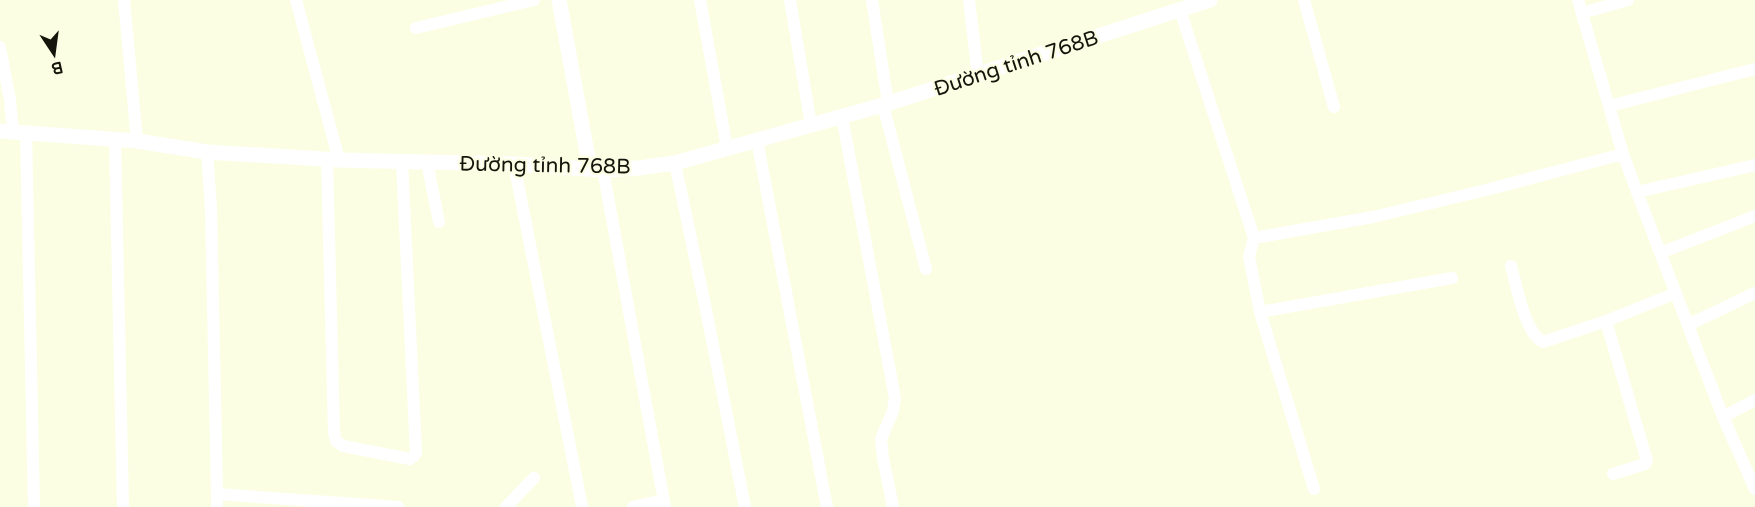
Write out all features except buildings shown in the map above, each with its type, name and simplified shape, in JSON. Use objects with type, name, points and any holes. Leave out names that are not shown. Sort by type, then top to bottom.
[{"type":"street","points":[[124,0],[137,141]]},
{"type":"street","points":[[296,0],[333,160],[334,432],[336,441],[343,446],[410,459],[416,453],[402,162]]},
{"type":"street","points":[[416,28],[534,0]]},
{"type":"street","points":[[559,0],[664,503],[633,507]]},
{"type":"street","points":[[700,0],[727,148]]},
{"type":"street","points":[[790,0],[811,125]]},
{"type":"street","points":[[872,0],[886,104],[926,269]]},
{"type":"street","points":[[969,0],[978,76]]},
{"type":"street","name":"Đường tỉnh 768B","points":[[13,132],[137,141],[207,152],[333,160],[514,165],[596,170],[638,168],[675,163],[842,117],[978,76],[1210,0]]},
{"type":"street","points":[[1304,0],[1334,107]]},
{"type":"street","points":[[1578,0],[1623,154],[1723,417],[1755,489]]},
{"type":"street","points":[[1582,13],[1628,0]]},
{"type":"street","points":[[1180,10],[1254,238],[1250,256],[1260,312],[1314,489]]},
{"type":"street","points":[[0,47],[10,100],[13,132],[34,507]]},
{"type":"street","points":[[1609,106],[1755,69]]},
{"type":"street","points":[[842,117],[896,398],[881,439],[893,507]]},
{"type":"street","points":[[115,140],[123,507]]},
{"type":"street","points":[[756,140],[827,507]]},
{"type":"street","points":[[207,152],[211,208],[217,507]]},
{"type":"street","points":[[1254,238],[1373,217],[1623,154]]},
{"type":"street","points":[[427,162],[439,222]]},
{"type":"street","points":[[675,163],[745,507]]},
{"type":"street","points":[[514,165],[582,507]]},
{"type":"street","points":[[1637,192],[1755,165]]},
{"type":"street","points":[[1660,253],[1755,216]]},
{"type":"street","points":[[1511,266],[1525,317],[1534,336],[1543,342],[1606,321],[1676,293]]},
{"type":"street","points":[[1260,312],[1452,278]]},
{"type":"street","points":[[1688,325],[1755,293]]},
{"type":"street","points":[[1606,321],[1647,461],[1645,464],[1613,474]]},
{"type":"street","points":[[1723,417],[1755,400]]},
{"type":"street","points":[[506,507],[534,478]]},
{"type":"street","points":[[217,494],[398,507]]}]
